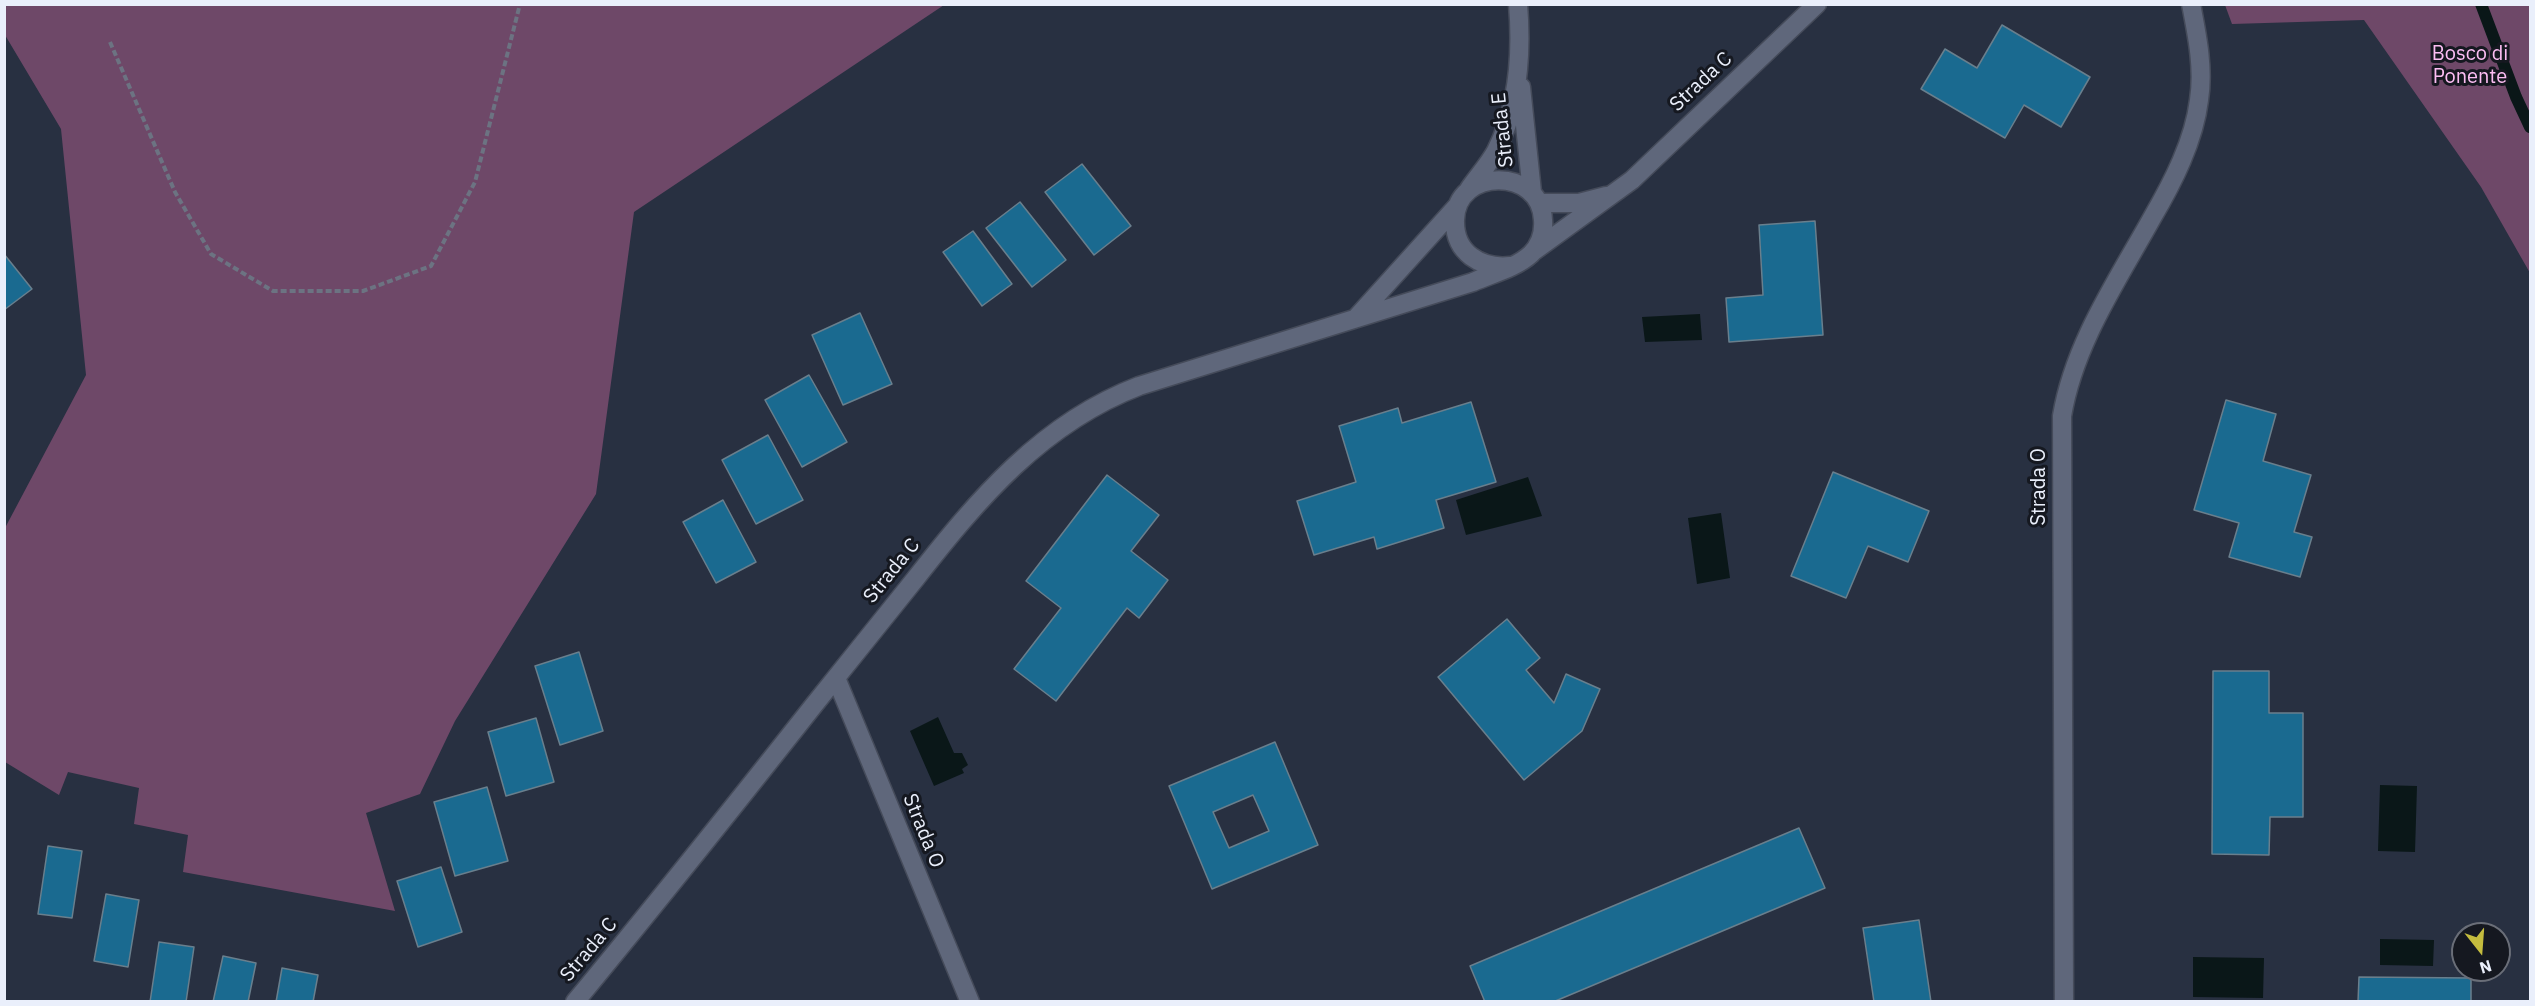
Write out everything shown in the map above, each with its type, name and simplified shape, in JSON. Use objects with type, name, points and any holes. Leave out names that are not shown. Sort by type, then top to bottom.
[{"type":"street","name":"Strada E","points":[[1518,4],[1518,64],[1535,198]]},
{"type":"street","name":"Strada C","points":[[1533,252],[1616,193],[1817,4]]},
{"type":"street","name":"Strada O","points":[[2064,1002],[2062,416],[2074,367],[2087,337],[2167,191],[2194,128],[2200,99],[2200,69],[2191,4]]},
{"type":"street","name":"Strada E","points":[[1462,198],[1495,152],[1508,121],[1518,64]]},
{"type":"street","points":[[1355,320],[1462,198],[1480,183],[1494,179],[1509,180],[1535,198],[1544,229],[1533,252],[1510,266],[1484,265],[1472,258],[1462,247],[1456,234],[1455,218],[1462,198]]},
{"type":"street","name":"Strada C","points":[[1535,198],[1580,203],[1616,193]]},
{"type":"street","name":"Strada C","points":[[575,1002],[667,891],[967,513],[1026,454],[1065,424],[1105,399],[1139,386],[1473,282],[1510,266]]},
{"type":"street","name":"Strada O","points":[[836,678],[970,1002]]},
{"type":"path","points":[[110,42],[175,192],[211,254],[273,291],[363,291],[431,266],[475,182],[520,4]]},
{"type":"green space","points":[[4,5],[944,5],[634,212],[596,494],[455,721],[420,794],[366,813],[395,911],[183,872],[188,835],[134,824],[139,788],[68,772],[59,795],[5,762],[5,528],[86,375],[61,129],[5,35]]},
{"type":"green space","name":"Bosco di Ponente","points":[[2225,5],[2530,5],[2530,273],[2481,187],[2364,20],[2232,24]]},
{"type":"shaded area","points":[[1700,314],[1702,340],[1645,342],[1642,317]]},
{"type":"shaded area","points":[[1528,477],[1542,516],[1466,535],[1456,500]]},
{"type":"shaded area","points":[[1721,513],[1730,578],[1697,584],[1688,518]]},
{"type":"shaded area","points":[[938,717],[954,753],[962,753],[968,765],[962,769],[964,773],[934,786],[910,731]]},
{"type":"shaded area","points":[[2380,785],[2417,786],[2415,852],[2378,851]]},
{"type":"shaded area","points":[[2380,939],[2434,940],[2433,966],[2380,965]]},
{"type":"shaded area","points":[[2193,957],[2264,958],[2263,998],[2193,997]]},
{"type":"building","points":[[2002,25],[2090,77],[2061,127],[2024,105],[2005,138],[1921,89],[1945,49],[1977,68]]},
{"type":"building","points":[[1082,164],[1131,226],[1094,255],[1045,192]]},
{"type":"building","points":[[1020,202],[1066,260],[1032,287],[986,228]]},
{"type":"building","points":[[1815,221],[1823,335],[1729,342],[1726,298],[1763,295],[1759,225]]},
{"type":"building","points":[[973,231],[1012,284],[982,306],[943,252]]},
{"type":"building","points":[[4,254],[32,289],[4,310]]},
{"type":"building","points":[[860,313],[892,384],[843,405],[812,335]]},
{"type":"building","points":[[809,375],[847,442],[802,467],[765,400]]},
{"type":"building","points":[[2226,400],[2276,414],[2263,461],[2311,475],[2294,532],[2312,537],[2300,577],[2229,557],[2239,523],[2194,510]]},
{"type":"building","points":[[1471,402],[1496,482],[1436,500],[1444,528],[1377,549],[1374,537],[1314,555],[1297,501],[1356,482],[1339,426],[1398,408],[1402,423]]},
{"type":"building","points":[[768,435],[803,500],[756,524],[722,460]]},
{"type":"building","points":[[1833,472],[1929,511],[1908,562],[1868,546],[1846,598],[1791,576]]},
{"type":"building","points":[[1107,475],[1159,515],[1131,551],[1168,580],[1139,618],[1127,608],[1056,701],[1014,669],[1061,608],[1026,581]]},
{"type":"building","points":[[723,500],[756,562],[716,583],[683,522]]},
{"type":"building","points":[[1507,619],[1540,658],[1526,670],[1554,703],[1566,674],[1600,689],[1582,731],[1524,780],[1438,677]]},
{"type":"building","points":[[579,652],[603,731],[560,745],[535,666]]},
{"type":"building","points":[[2213,671],[2269,671],[2269,713],[2303,713],[2303,817],[2270,817],[2269,855],[2212,854]]},
{"type":"building","points":[[536,718],[554,782],[506,796],[488,732]]},
{"type":"building","points":[[1275,742],[1318,845],[1212,889],[1169,786]],"holes":[[[1253,795],[1269,831],[1229,848],[1213,812]]]},
{"type":"building","points":[[487,787],[508,861],[455,876],[434,802]]},
{"type":"building","points":[[1799,828],[1825,888],[1553,1002],[1485,1002],[1470,966]]},
{"type":"building","points":[[48,846],[82,851],[72,918],[38,914]]},
{"type":"building","points":[[441,867],[462,932],[418,947],[397,881]]},
{"type":"building","points":[[106,894],[139,900],[128,967],[94,961]]},
{"type":"building","points":[[1919,920],[1931,1002],[1874,1002],[1863,928]]},
{"type":"building","points":[[159,942],[194,947],[186,1002],[150,1002]]},
{"type":"building","points":[[223,956],[256,963],[248,1002],[213,1002]]},
{"type":"building","points":[[282,968],[318,975],[313,1002],[276,1002]]},
{"type":"building","points":[[2359,977],[2451,978],[2451,982],[2471,982],[2471,1002],[2358,1002]]},
{"type":"waterway","points":[[2481,4],[2516,97],[2530,127]]}]
